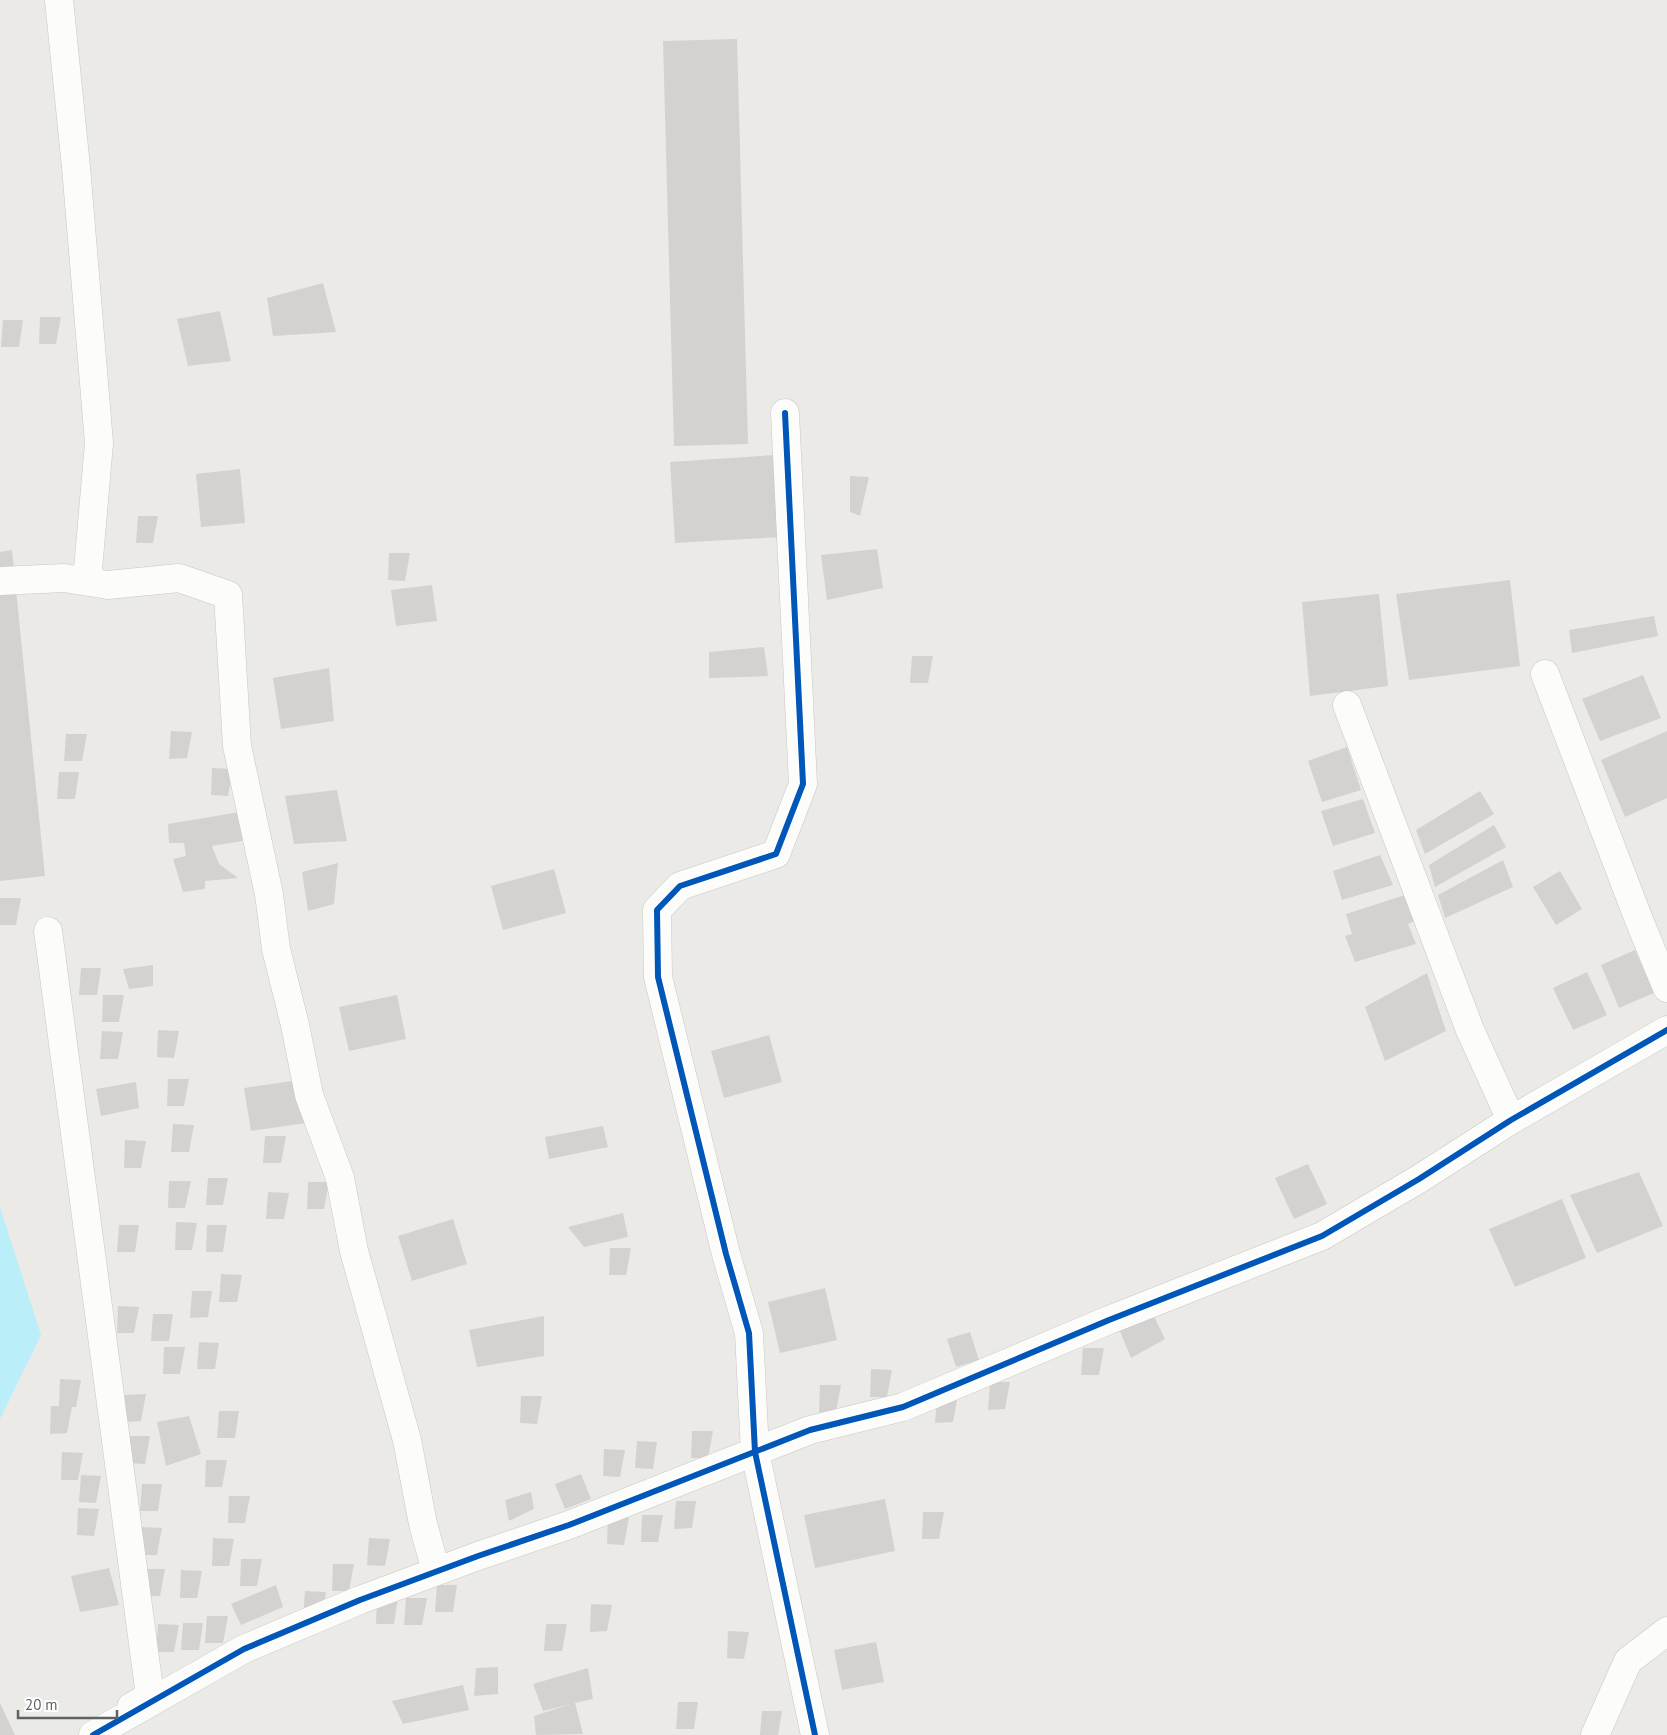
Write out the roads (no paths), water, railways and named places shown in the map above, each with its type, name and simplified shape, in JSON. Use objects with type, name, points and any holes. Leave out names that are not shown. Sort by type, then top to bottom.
[{"type":"street","points":[[59,0],[76,168],[99,444],[88,581]]},
{"type":"street","points":[[785,413],[803,784],[776,854],[680,886],[657,910],[658,977],[726,1254],[749,1333],[755,1452],[815,1735]]},
{"type":"street","points":[[0,581],[64,578],[108,584],[179,578],[228,595],[237,746],[269,894],[276,949],[295,1025],[309,1095],[340,1178],[354,1251],[407,1440],[424,1524],[436,1571]]},
{"type":"street","points":[[1545,674],[1667,988]]},
{"type":"street","points":[[1347,705],[1470,1030],[1511,1120]]},
{"type":"street","points":[[48,931],[150,1696],[80,1735]]},
{"type":"street","points":[[93,1735],[244,1649],[360,1600],[436,1571],[569,1525],[810,1430],[903,1407],[1109,1320],[1322,1236],[1419,1179],[1511,1120],[1667,1030]]},
{"type":"street","points":[[1596,1735],[1628,1661],[1667,1631]]},
{"type":"water","points":[[0,1207],[41,1335],[0,1419]]}]
